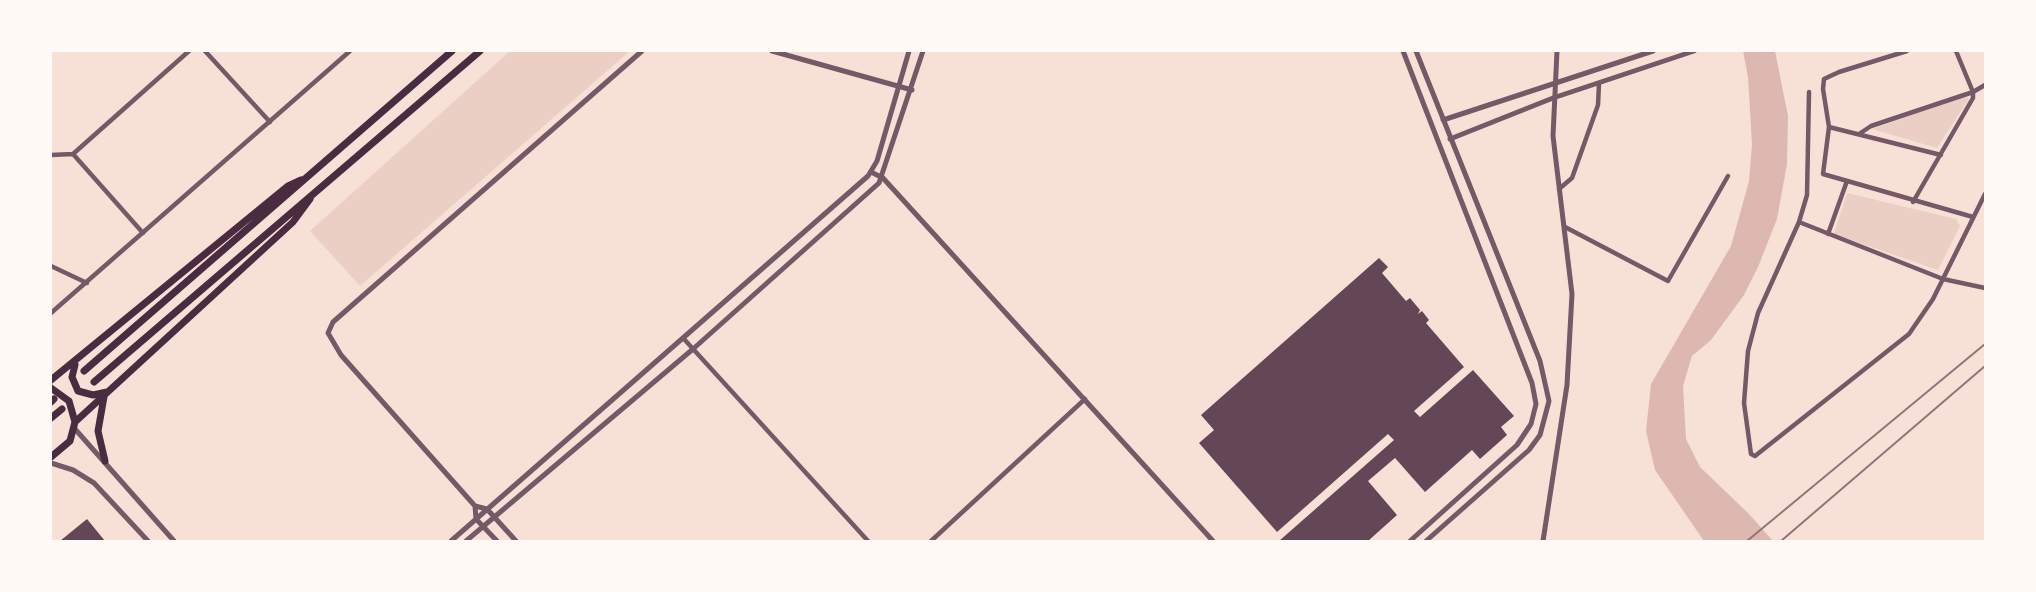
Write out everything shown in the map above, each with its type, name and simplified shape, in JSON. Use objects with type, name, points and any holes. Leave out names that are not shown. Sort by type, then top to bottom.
[{"type":"highway","points":[[85,371],[452,51]]},
{"type":"highway","points":[[94,382],[480,51]]},
{"type":"highway","points":[[51,380],[77,362],[288,186],[305,179]]},
{"type":"highway","points":[[51,457],[67,446],[75,426],[107,393],[293,222],[312,195]]},
{"type":"highway","points":[[77,362],[72,377],[76,389],[86,395],[107,393]]},
{"type":"highway","points":[[51,388],[69,401],[75,426]]},
{"type":"highway","points":[[105,461],[98,430],[107,393]]},
{"type":"highway","points":[[51,418],[62,409]]},
{"type":"street","points":[[51,155],[73,154],[188,51]]},
{"type":"street","points":[[205,51],[270,122]]},
{"type":"street","points":[[51,313],[350,51]]},
{"type":"street","points":[[516,541],[487,509],[475,506],[341,355],[328,332],[333,322],[642,51]]},
{"type":"street","points":[[772,51],[912,90]]},
{"type":"street","points":[[451,541],[871,172],[909,51]]},
{"type":"street","points":[[466,541],[693,349],[883,178],[923,51]]},
{"type":"street","points":[[1403,51],[1532,383],[1536,404],[1531,424],[1517,445],[1410,541]]},
{"type":"street","points":[[1416,51],[1540,361],[1549,401],[1540,435],[1529,450],[1426,541]]},
{"type":"street","points":[[1543,541],[1567,385],[1573,294],[1559,189],[1553,99],[1557,51]]},
{"type":"street","points":[[1443,120],[1654,51]]},
{"type":"street","points":[[1450,139],[1553,99],[1694,51]]},
{"type":"street","points":[[1907,51],[1824,79],[1829,127],[1823,174],[1973,217]]},
{"type":"street","points":[[1913,201],[1941,155],[1973,92],[1956,51]]},
{"type":"street","points":[[1559,189],[1570,180],[1576,166],[1598,105],[1598,84]]},
{"type":"street","points":[[1859,134],[1871,126],[1973,92],[1985,85]]},
{"type":"street","points":[[1809,92],[1807,195],[1799,222],[1758,313],[1748,351],[1744,403],[1748,450],[1755,456],[1909,334],[1933,299],[1985,194]]},
{"type":"street","points":[[1829,127],[1941,155]]},
{"type":"street","points":[[73,154],[143,233]]},
{"type":"street","points":[[871,172],[883,178],[1213,541]]},
{"type":"street","points":[[1565,227],[1668,281],[1728,176]]},
{"type":"street","points":[[1828,234],[1847,181]]},
{"type":"street","points":[[1799,222],[1943,279],[1985,288]]},
{"type":"street","points":[[51,266],[87,283]]},
{"type":"street","points":[[684,339],[868,541]]},
{"type":"street","points":[[932,541],[1085,399]]},
{"type":"street","points":[[75,426],[174,541]]},
{"type":"street","points":[[51,463],[73,470],[94,482],[148,541]]},
{"type":"street","points":[[475,506],[476,519],[496,541]]},
{"type":"shaded area","points":[[510,51],[630,51],[360,286],[310,231]]},
{"type":"shaded area","points":[[1743,51],[1775,51],[1788,116],[1787,164],[1777,219],[1758,267],[1744,295],[1711,340],[1692,356],[1683,386],[1686,439],[1700,467],[1773,541],[1704,541],[1655,470],[1646,431],[1651,384],[1731,246],[1749,181],[1752,144],[1748,77]]},
{"type":"shaded area","points":[[1966,96],[1969,99],[1937,148],[1872,129]]},
{"type":"shaded area","points":[[1847,193],[1956,219],[1960,226],[1938,270],[1834,234]]},
{"type":"building","points":[[1379,258],[1388,267],[1382,273],[1406,301],[1410,298],[1420,310],[1418,314],[1422,311],[1429,320],[1426,323],[1464,367],[1414,411],[1420,417],[1473,370],[1514,416],[1501,427],[1507,435],[1480,459],[1472,450],[1425,492],[1395,458],[1368,481],[1397,515],[1368,541],[1279,541],[1394,440],[1388,434],[1277,532],[1199,443],[1214,430],[1201,415]]},
{"type":"building","points":[[87,519],[105,541],[60,541]]},
{"type":"railway","points":[[1747,541],[1985,344]]},
{"type":"railway","points":[[1781,541],[1985,366]]}]
